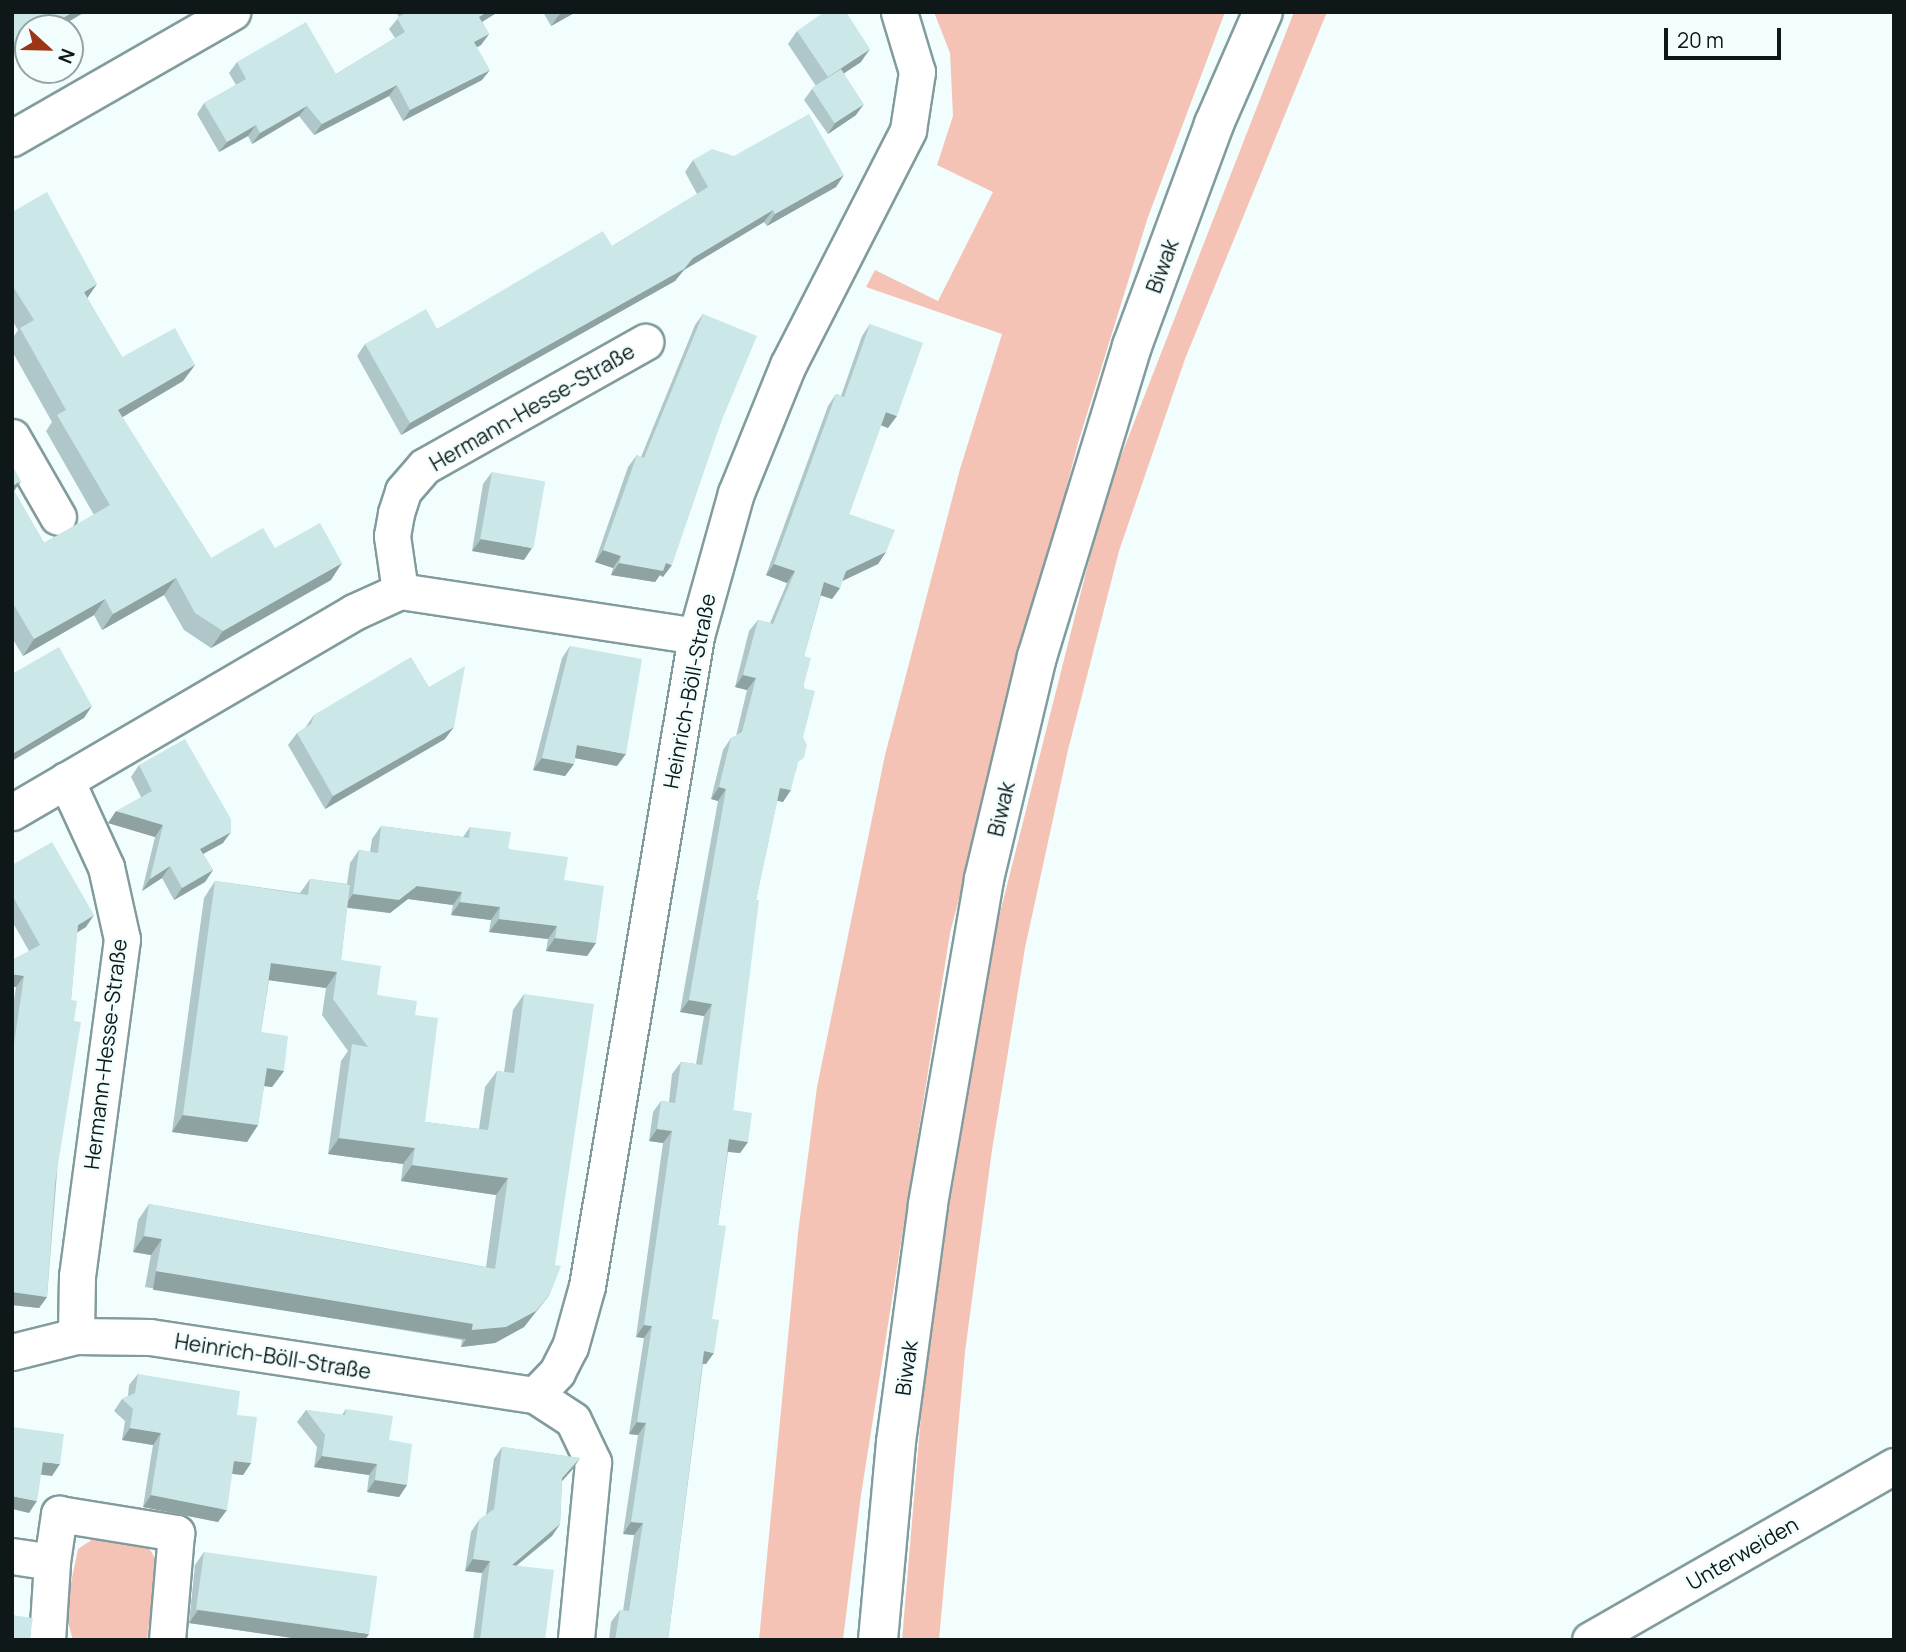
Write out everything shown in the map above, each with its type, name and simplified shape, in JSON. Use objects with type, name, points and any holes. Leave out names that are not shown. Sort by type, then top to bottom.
[{"type":"street","points":[[12,138],[232,12]]},
{"type":"street","name":"Heinrich-Böll-Straße","points":[[535,1395],[557,1372],[570,1348],[587,1286],[696,636],[736,493],[788,365],[908,130],[917,72],[899,12]]},
{"type":"street","name":"Biwak","points":[[878,1640],[896,1442],[928,1204],[984,879],[1031,683],[1132,346],[1214,124],[1263,12]]},
{"type":"street","name":"Hermann-Hesse-Straße","points":[[400,591],[392,536],[396,513],[403,491],[425,466],[645,342]]},
{"type":"street","points":[[12,437],[58,517]]},
{"type":"street","points":[[12,812],[354,612],[400,591],[696,636]]},
{"type":"street","name":"Hermann-Hesse-Straße","points":[[66,780],[106,867],[122,939],[77,1276],[76,1336]]},
{"type":"street","name":"Heinrich-Böll-Straße","points":[[12,1352],[76,1336],[150,1337],[535,1395],[573,1420],[593,1462],[576,1640]]},
{"type":"street","name":"Unterweiden","points":[[1590,1640],[1894,1466]]},
{"type":"street","points":[[47,1640],[52,1562],[59,1514],[176,1533],[167,1640]]},
{"type":"street","points":[[12,1556],[52,1562]]},
{"type":"shaded area","points":[[934,12],[1225,12],[1148,217],[1078,443],[950,933],[861,1495],[843,1640],[759,1640],[798,1233],[817,1087],[885,755],[960,469],[1002,334],[866,287],[875,270],[938,301],[993,192],[937,165],[953,116],[950,53]]},
{"type":"shaded area","points":[[1294,12],[1327,12],[1185,359],[1119,551],[1068,750],[1025,948],[992,1150],[965,1352],[939,1640],[902,1640],[928,1333],[996,929],[1105,497]]},
{"type":"shaded area","points":[[112,1536],[147,1545],[157,1561],[147,1640],[73,1640],[65,1612],[78,1549],[93,1539]]},
{"type":"building","points":[[12,12],[73,12],[14,14],[12,47]]},
{"type":"building","points":[[407,12],[487,12],[479,17],[489,34],[474,42],[490,70],[410,110],[397,85],[322,124],[307,106],[260,133],[256,125],[227,142],[204,103],[246,79],[237,62],[306,22],[336,74],[405,32],[397,18]]},
{"type":"building","points":[[824,12],[846,12],[870,49],[828,77],[797,31]]},
{"type":"building","points":[[841,69],[864,104],[835,123],[812,88]]},
{"type":"building","points":[[809,114],[844,175],[775,214],[773,210],[693,258],[684,269],[410,423],[365,344],[426,309],[437,329],[603,231],[612,246],[708,187],[693,160],[712,149],[734,156]]},
{"type":"building","points":[[47,192],[97,284],[84,292],[122,357],[175,328],[195,365],[118,410],[211,558],[263,528],[275,548],[320,523],[342,563],[223,631],[195,613],[176,578],[113,614],[105,599],[34,639],[12,602],[12,488],[44,543],[110,505],[57,415],[66,410],[20,328],[34,320],[12,285],[12,212]]},
{"type":"building","points":[[703,314],[757,336],[721,422],[672,565],[666,563],[663,571],[619,563],[621,556],[603,550],[637,455],[644,458]]},
{"type":"building","points":[[870,324],[923,343],[897,416],[886,412],[849,514],[895,530],[886,552],[846,571],[840,588],[824,582],[804,656],[811,658],[803,688],[815,691],[803,737],[807,745],[804,758],[798,762],[791,790],[780,788],[756,900],[759,900],[733,1110],[752,1113],[748,1142],[729,1139],[718,1225],[726,1226],[712,1319],[719,1320],[714,1353],[704,1351],[668,1640],[615,1640],[620,1610],[629,1611],[643,1523],[631,1522],[646,1423],[637,1422],[652,1326],[644,1325],[672,1131],[657,1129],[661,1101],[675,1103],[681,1062],[702,1065],[712,1004],[689,1000],[726,789],[719,787],[731,738],[742,732],[756,678],[743,675],[758,620],[773,624],[795,571],[774,564],[836,394],[844,397]]},
{"type":"building","points":[[12,465],[21,481],[12,486]]},
{"type":"building","points":[[492,472],[545,481],[533,548],[480,539]]},
{"type":"building","points":[[570,646],[642,659],[626,754],[577,745],[574,764],[542,758]]},
{"type":"building","points":[[59,647],[92,706],[12,754],[12,674]]},
{"type":"building","points":[[411,657],[429,687],[465,666],[454,727],[333,796],[297,733],[311,724],[314,715]]},
{"type":"building","points":[[185,739],[231,819],[231,832],[200,849],[213,870],[182,888],[170,866],[150,879],[163,825],[116,811],[152,791],[139,765]]},
{"type":"building","points":[[381,826],[469,838],[470,827],[511,832],[508,849],[568,857],[564,880],[604,886],[596,943],[555,938],[557,926],[499,919],[500,907],[460,902],[462,892],[417,886],[399,900],[353,894],[359,850],[378,853]]},
{"type":"building","points":[[52,842],[94,915],[78,925],[71,1000],[77,1001],[74,1021],[81,1022],[55,1183],[47,1297],[12,1292],[12,1057],[24,976],[12,974],[12,960],[40,945],[12,895],[12,865]]},
{"type":"building","points":[[310,879],[350,885],[341,960],[381,966],[377,995],[417,1001],[415,1015],[438,1018],[425,1122],[488,1130],[497,1071],[514,1073],[524,994],[594,1004],[555,1265],[561,1266],[550,1294],[536,1311],[506,1327],[472,1330],[473,1324],[156,1271],[162,1239],[144,1236],[149,1204],[495,1269],[508,1178],[412,1165],[415,1148],[339,1138],[352,1044],[368,1047],[333,999],[337,972],[271,963],[261,1032],[288,1036],[284,1071],[267,1068],[258,1125],[183,1115],[215,881],[308,895]]},
{"type":"building","points":[[138,1374],[240,1391],[237,1415],[257,1417],[251,1463],[234,1461],[227,1510],[151,1495],[161,1433],[130,1428],[133,1409],[122,1399],[135,1393]]},
{"type":"building","points":[[346,1409],[393,1416],[389,1440],[412,1444],[407,1485],[375,1480],[377,1464],[322,1456],[325,1435],[306,1410],[345,1415]]},
{"type":"building","points":[[12,1427],[64,1434],[60,1464],[43,1462],[37,1501],[12,1496]]},
{"type":"building","points":[[502,1447],[580,1458],[562,1478],[560,1524],[512,1565],[554,1570],[545,1640],[480,1640],[490,1561],[473,1559],[479,1520],[494,1509]]},
{"type":"building","points":[[204,1552],[377,1576],[369,1634],[196,1609]]},
{"type":"building","points":[[12,1615],[33,1618],[30,1640],[12,1640]]}]
